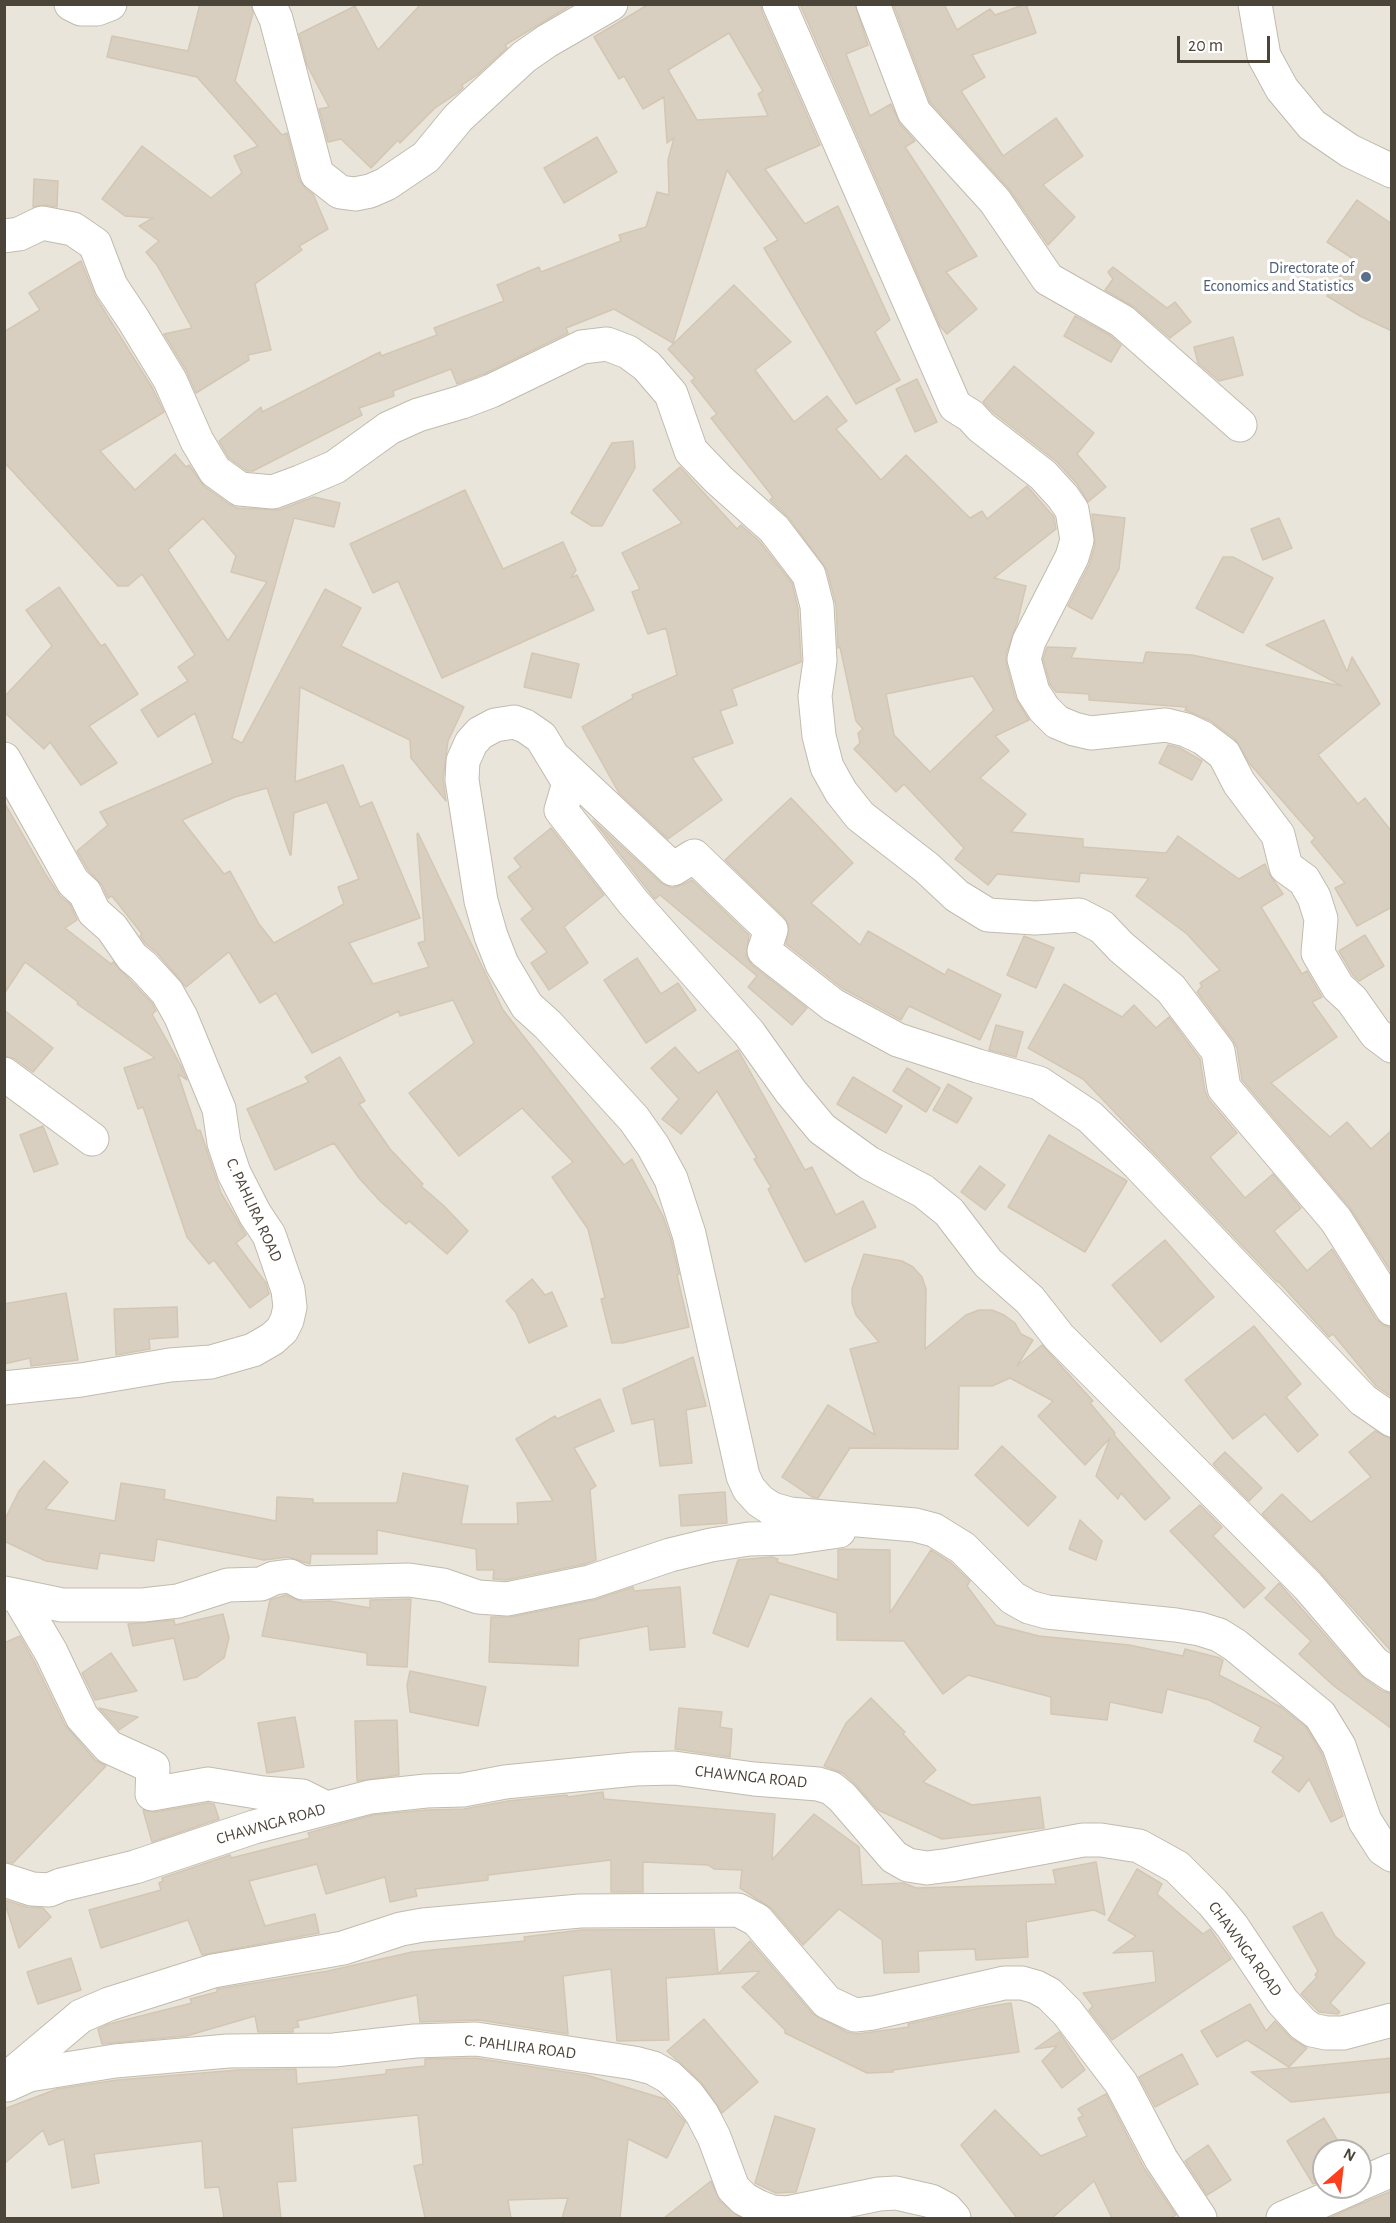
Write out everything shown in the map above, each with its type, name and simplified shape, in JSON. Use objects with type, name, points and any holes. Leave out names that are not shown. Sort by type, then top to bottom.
[{"type":"street","points":[[71,4],[81,9],[97,9],[110,4]]},
{"type":"street","points":[[270,4],[317,174],[340,192],[355,194],[386,184],[426,158],[458,117],[524,57],[611,4]]},
{"type":"street","points":[[779,4],[955,406],[971,416],[981,427],[1043,475],[1072,510],[1077,540],[1072,557],[1029,641],[1024,659],[1033,692],[1044,709],[1057,722],[1074,729],[1092,733],[1167,725],[1203,738],[1224,754],[1239,783],[1278,835],[1286,867],[1304,880],[1314,897],[1321,919],[1318,953],[1338,987],[1352,1000],[1376,1034],[1392,1046]]},
{"type":"street","points":[[873,4],[914,112],[995,201],[1048,279],[1122,321],[1240,425]]},
{"type":"street","points":[[1255,4],[1264,56],[1289,98],[1312,125],[1350,151],[1392,171]]},
{"type":"street","points":[[4,236],[19,234],[42,223],[73,230],[95,244],[111,286],[170,380],[203,451],[215,471],[240,489],[273,492],[300,482],[335,467],[389,428],[418,415],[491,391],[582,347],[607,344],[628,352],[647,366],[670,394],[691,451],[719,480],[774,529],[809,575],[817,606],[820,661],[815,696],[819,736],[827,767],[841,792],[860,816],[927,868],[957,896],[988,915],[1035,918],[1079,915],[1102,927],[1121,947],[1171,989],[1218,1051],[1224,1089],[1336,1220],[1392,1309]]},
{"type":"street","points":[[1392,1675],[1374,1663],[1308,1586],[1059,1337],[1030,1299],[988,1263],[949,1212],[924,1191],[869,1163],[822,1129],[791,1092],[749,1033],[633,902],[561,810],[569,783],[541,736],[514,722],[495,725],[480,732],[471,743],[464,761],[462,780],[481,901],[502,964],[527,1006],[548,1025],[634,1119],[653,1146],[671,1179],[689,1234],[743,1476],[749,1489],[760,1501],[772,1509],[790,1514],[895,1523],[924,1528],[963,1548],[1013,1598],[1029,1607],[1047,1612],[1200,1629],[1219,1635],[1320,1715],[1339,1746],[1365,1821],[1383,1849],[1392,1855]]},
{"type":"street","points":[[552,755],[673,869],[694,856],[771,930],[764,951],[833,1005],[898,1040],[1039,1083],[1090,1118],[1138,1164],[1363,1400],[1392,1420]]},
{"type":"street","name":"C. PAHLIRA ROAD","points":[[4,759],[73,882],[85,893],[94,912],[112,928],[132,957],[167,992],[181,1017],[219,1109],[224,1143],[234,1173],[255,1214],[269,1235],[288,1290],[290,1307],[282,1330],[272,1340],[253,1350],[212,1362],[170,1365],[81,1380],[4,1388]]},
{"type":"street","points":[[4,1074],[92,1139]]},
{"type":"street","points":[[11,1594],[62,1605],[143,1605],[177,1601],[228,1585],[261,1584],[274,1578],[290,1576],[303,1583],[409,1580],[443,1585],[478,1597],[507,1599],[590,1582],[670,1555],[711,1545],[749,1539],[791,1538],[895,1523]]},
{"type":"street","points":[[11,1594],[51,1652],[82,1717],[109,1747],[153,1767],[152,1794],[208,1784],[263,1793],[302,1796],[326,1808]]},
{"type":"street","name":"CHAWNGA ROAD","points":[[4,1880],[32,1889],[49,1890],[135,1867],[254,1827],[388,1795],[463,1790],[505,1782],[635,1769],[674,1768],[754,1779],[818,1784],[831,1788],[842,1797],[894,1857],[908,1865],[927,1868],[950,1865],[1083,1840],[1101,1839],[1139,1846],[1177,1867],[1207,1896],[1232,1926],[1282,2001],[1303,2024],[1312,2030],[1343,2033],[1392,2020]]},
{"type":"street","points":[[4,2084],[69,2025],[87,2013],[213,1971],[343,1948],[401,1929],[423,1925],[580,1911],[738,1910],[757,1920],[827,2002],[855,2015],[1004,1983],[1022,1983],[1049,1994],[1067,2012],[1121,2083],[1161,2159],[1200,2218]]},
{"type":"street","name":"C. PAHLIRA ROAD","points":[[4,2084],[29,2075],[115,2061],[228,2051],[334,2050],[415,2041],[476,2039],[634,2063],[653,2068],[669,2077],[688,2095],[702,2114],[714,2137],[733,2188],[744,2199],[765,2209],[787,2213],[879,2194],[896,2193],[931,2201],[946,2209],[954,2218]]},
{"type":"street","points":[[1372,2179],[1392,2170]]},
{"type":"street","points":[[1283,2218],[1327,2199]]},
{"type":"shaded area","points":[[5,5],[1391,5],[1391,2218],[5,2218]]},
{"type":"building","points":[[200,4],[251,4],[253,13],[235,81],[282,135],[287,133],[299,179],[313,194],[328,229],[299,246],[302,250],[255,284],[271,350],[248,355],[249,360],[196,393],[186,370],[164,334],[192,328],[157,265],[146,252],[159,241],[139,226],[153,218],[125,216],[102,199],[142,146],[211,198],[242,173],[234,156],[258,146],[197,77],[107,57],[112,36],[188,51]]},
{"type":"building","points":[[421,4],[573,4],[505,45],[507,48],[477,75],[462,85],[463,88],[456,94],[435,108],[400,143],[398,140],[371,168],[341,139],[328,142],[319,109],[329,107],[307,65],[299,34],[355,6],[378,50]]},
{"type":"building","points":[[649,4],[761,4],[762,12],[820,145],[765,169],[805,224],[838,206],[890,320],[875,332],[900,380],[856,404],[764,248],[778,240],[727,170],[673,343],[614,309],[566,328],[568,333],[484,374],[457,384],[451,369],[393,391],[394,396],[359,408],[362,415],[253,471],[247,471],[229,458],[219,441],[261,407],[262,412],[380,352],[381,356],[437,335],[434,328],[504,301],[497,285],[539,267],[541,272],[621,241],[619,235],[646,227],[657,192],[669,195],[668,160],[674,138],[667,143],[664,97],[643,109],[624,76],[619,79],[594,37]],"holes":[[[729,33],[763,91],[758,94],[768,116],[697,120],[668,70]]]},
{"type":"building","points":[[800,4],[855,4],[868,45],[846,54],[870,116],[891,104],[900,124],[915,141],[905,147],[977,256],[946,272],[977,309],[947,334],[940,326]]},
{"type":"building","points":[[893,4],[944,4],[957,30],[990,9],[995,15],[1026,4],[1036,33],[972,55],[985,77],[961,91],[1003,156],[1056,118],[1083,156],[1043,185],[1075,217],[1048,245],[1009,189],[930,102]]},
{"type":"building","points":[[597,137],[617,172],[564,203],[544,168]]},
{"type":"building","points":[[34,179],[58,181],[57,207],[45,205],[33,207]]},
{"type":"building","name":"Directorate of Economics and Statistics","points":[[1357,200],[1392,224],[1392,331],[1360,316],[1327,296],[1352,258],[1327,242]]},
{"type":"building","points":[[81,261],[95,296],[153,389],[164,412],[100,451],[135,490],[175,454],[186,467],[189,465],[204,486],[238,508],[279,510],[314,497],[340,503],[334,527],[294,518],[232,738],[242,743],[325,589],[361,608],[341,646],[464,707],[448,741],[443,779],[446,801],[411,758],[410,740],[300,687],[295,782],[343,765],[360,807],[372,802],[420,918],[349,943],[373,984],[429,967],[418,943],[425,941],[418,833],[503,1010],[624,1165],[632,1159],[663,1216],[671,1239],[689,1327],[622,1343],[612,1343],[601,1299],[605,1298],[588,1229],[552,1177],[573,1162],[522,1108],[459,1156],[409,1093],[474,1043],[453,1000],[400,1016],[399,1011],[312,1053],[276,993],[260,1003],[229,952],[186,987],[157,953],[146,944],[140,936],[142,934],[112,896],[108,898],[102,885],[88,870],[77,851],[108,825],[100,812],[213,763],[195,713],[158,737],[141,710],[188,681],[178,667],[195,655],[142,574],[128,586],[118,586],[4,462],[4,332],[40,310],[29,293]],"holes":[[[203,518],[236,556],[231,572],[267,582],[228,641],[168,550]],[[267,788],[290,855],[294,813],[327,802],[359,879],[338,887],[344,904],[274,943],[259,924],[230,871],[224,874],[182,820],[235,797]]]},
{"type":"building","points":[[1113,267],[1167,308],[1175,302],[1191,322],[1170,338],[1134,307],[1105,290],[1113,279],[1108,272]]},
{"type":"building","points":[[734,285],[791,342],[755,370],[794,422],[827,396],[847,421],[836,429],[881,480],[906,455],[970,518],[982,511],[987,519],[1027,486],[1054,517],[1056,529],[994,578],[1026,586],[1017,623],[1006,654],[1006,663],[1015,697],[1029,720],[995,736],[1009,751],[980,778],[1026,814],[1011,832],[1083,839],[1083,847],[1166,853],[1178,836],[1239,879],[1265,864],[1283,894],[1261,907],[1302,974],[1307,971],[1322,997],[1312,1002],[1337,1037],[1271,1083],[1330,1137],[1347,1122],[1371,1149],[1392,1130],[1392,1273],[1350,1208],[1242,1080],[1237,1048],[1233,1040],[1197,992],[1202,986],[1200,983],[1220,970],[1187,934],[1136,896],[1149,878],[1080,873],[1079,882],[997,874],[988,885],[955,859],[964,848],[904,784],[896,792],[854,749],[860,743],[858,733],[863,729],[856,721],[840,647],[838,648],[836,605],[827,570],[789,518],[770,500],[773,497],[711,418],[717,414],[691,381],[695,378],[668,349]],"holes":[[[973,676],[994,710],[930,772],[894,735],[886,694]]]},
{"type":"building","points":[[1075,316],[1111,336],[1121,345],[1111,362],[1064,336]]},
{"type":"building","points":[[1233,337],[1243,375],[1219,381],[1198,363],[1194,347]]},
{"type":"building","points":[[1014,366],[1094,433],[1077,454],[1106,487],[1088,502],[1077,484],[1057,462],[983,402]]},
{"type":"building","points":[[917,379],[937,422],[915,432],[896,389]]},
{"type":"building","points":[[633,441],[635,468],[602,526],[592,526],[571,513],[612,443]]},
{"type":"building","points":[[680,467],[737,529],[741,525],[760,542],[792,583],[798,609],[801,662],[732,689],[737,705],[720,711],[733,743],[692,758],[722,800],[668,839],[619,793],[582,727],[633,698],[632,695],[677,675],[666,628],[648,634],[632,592],[640,589],[622,553],[682,523],[653,490]]},
{"type":"building","points":[[465,490],[503,569],[563,542],[576,570],[571,578],[577,575],[594,610],[442,678],[398,581],[373,593],[350,544]]},
{"type":"building","points":[[1092,514],[1125,518],[1119,569],[1092,619],[1068,606],[1089,565],[1095,545]]},
{"type":"building","points":[[1279,518],[1292,548],[1263,560],[1251,529]]},
{"type":"building","points":[[1223,557],[1233,557],[1273,578],[1243,633],[1196,608]]},
{"type":"building","points":[[59,587],[101,646],[105,644],[138,694],[89,726],[117,763],[81,785],[50,742],[44,749],[4,712],[4,697],[52,646],[26,610]]},
{"type":"building","points":[[1324,620],[1347,672],[1352,657],[1380,704],[1318,755],[1358,804],[1365,798],[1392,832],[1392,907],[1357,926],[1335,888],[1345,883],[1311,842],[1315,838],[1250,764],[1235,739],[1211,721],[1185,710],[1187,707],[1089,700],[1089,694],[1056,692],[1050,684],[1043,659],[1047,647],[1076,648],[1071,658],[1143,663],[1146,652],[1192,655],[1342,686],[1266,645]]},
{"type":"building","points":[[532,653],[579,664],[571,698],[524,687]]},
{"type":"building","points":[[1168,745],[1180,748],[1202,761],[1192,780],[1159,763]]},
{"type":"building","points":[[791,798],[853,863],[811,903],[860,945],[868,931],[945,975],[948,969],[1001,995],[980,1040],[909,1006],[901,1020],[842,988],[786,944],[789,926],[784,917],[725,860]]},
{"type":"building","points":[[4,802],[46,875],[60,896],[70,904],[77,920],[65,928],[111,964],[113,962],[152,1003],[156,1011],[152,1014],[187,1080],[178,1074],[221,1193],[246,1235],[236,1243],[266,1283],[269,1294],[250,1308],[214,1260],[209,1264],[187,1237],[143,1107],[138,1109],[124,1068],[155,1058],[77,1004],[78,1002],[25,962],[4,994]]},
{"type":"building","points":[[593,820],[661,883],[672,888],[692,880],[749,935],[746,956],[752,965],[807,1008],[792,1025],[748,987],[757,976],[660,895],[655,899]]},
{"type":"building","points":[[551,828],[604,895],[564,927],[588,963],[549,990],[531,963],[547,952],[521,919],[533,909],[508,877],[521,867],[514,858]]},
{"type":"building","points":[[1365,935],[1384,966],[1359,981],[1339,951]]},
{"type":"building","points":[[1024,936],[1054,948],[1036,988],[1007,975]]},
{"type":"building","points":[[637,958],[661,994],[678,983],[696,1010],[646,1043],[604,980]]},
{"type":"building","points":[[1064,984],[1122,1017],[1134,1005],[1156,1028],[1169,1017],[1200,1059],[1205,1091],[1209,1100],[1237,1133],[1210,1157],[1245,1198],[1273,1174],[1301,1208],[1274,1231],[1307,1271],[1332,1249],[1376,1319],[1392,1328],[1392,1397],[1376,1386],[1333,1334],[1329,1337],[1083,1079],[1028,1048]]},
{"type":"building","points":[[4,1010],[53,1048],[33,1072],[15,1059],[4,1056]]},
{"type":"building","points":[[996,1025],[1023,1032],[1016,1057],[989,1050]]},
{"type":"building","points":[[675,1047],[698,1073],[738,1050],[805,1170],[812,1167],[836,1215],[863,1201],[876,1227],[805,1262],[768,1189],[771,1187],[754,1159],[757,1158],[717,1091],[681,1134],[662,1119],[679,1099],[651,1068]]},
{"type":"building","points":[[340,1057],[365,1101],[359,1104],[390,1149],[423,1184],[421,1186],[468,1231],[447,1254],[409,1221],[406,1224],[381,1202],[359,1178],[334,1143],[275,1170],[247,1109],[309,1082],[305,1077]]},
{"type":"building","points":[[907,1068],[940,1088],[926,1112],[893,1091]]},
{"type":"building","points":[[853,1077],[902,1106],[886,1133],[837,1104]]},
{"type":"building","points":[[948,1084],[972,1098],[957,1123],[933,1110]]},
{"type":"building","points":[[43,1126],[58,1164],[34,1172],[20,1135]]},
{"type":"building","points":[[1049,1135],[1127,1181],[1085,1252],[1008,1207]]},
{"type":"building","points":[[980,1166],[1005,1185],[985,1210],[961,1192]]},
{"type":"building","points":[[1165,1240],[1214,1297],[1161,1342],[1112,1285]]},
{"type":"building","points":[[864,1254],[902,1261],[913,1267],[922,1277],[926,1289],[925,1349],[966,1315],[979,1310],[992,1310],[1015,1323],[1021,1334],[1033,1340],[1017,1366],[1042,1345],[1093,1401],[1090,1403],[1115,1433],[1114,1435],[1170,1498],[1145,1520],[1121,1493],[1118,1499],[1096,1476],[1110,1438],[1085,1465],[1038,1416],[1053,1401],[1010,1378],[992,1386],[959,1386],[958,1449],[850,1448],[818,1498],[812,1497],[782,1477],[828,1405],[875,1435],[850,1349],[879,1342],[856,1315],[852,1303],[852,1289]]},
{"type":"building","points":[[532,1279],[545,1295],[552,1292],[567,1326],[529,1343],[516,1313],[506,1301]]},
{"type":"building","points":[[66,1293],[78,1360],[31,1366],[30,1358],[4,1364],[4,1304]]},
{"type":"building","points":[[177,1307],[178,1337],[149,1339],[150,1349],[116,1355],[114,1309]]},
{"type":"building","points":[[1254,1326],[1301,1384],[1286,1397],[1318,1435],[1298,1452],[1265,1414],[1233,1439],[1185,1380]]},
{"type":"building","points":[[693,1357],[706,1406],[686,1410],[692,1463],[660,1466],[654,1419],[632,1424],[623,1389]]},
{"type":"building","points":[[600,1399],[614,1431],[574,1448],[596,1486],[590,1490],[596,1560],[585,1564],[506,1580],[493,1579],[494,1570],[477,1570],[476,1549],[377,1530],[377,1554],[311,1554],[310,1564],[288,1557],[264,1560],[157,1539],[154,1561],[100,1553],[97,1569],[46,1561],[4,1541],[4,1521],[19,1491],[44,1461],[68,1482],[45,1509],[115,1521],[121,1483],[165,1490],[164,1499],[276,1521],[277,1497],[313,1499],[313,1503],[397,1503],[403,1473],[468,1486],[461,1524],[518,1524],[517,1503],[553,1501],[516,1439],[555,1416],[557,1419]]},
{"type":"building","points":[[1375,1431],[1392,1439],[1392,1652],[1321,1573],[1262,1514],[1282,1494],[1311,1522],[1371,1477],[1349,1452]]},
{"type":"building","points":[[1002,1446],[1056,1497],[1028,1526],[975,1475]]},
{"type":"building","points":[[1225,1452],[1262,1488],[1249,1501],[1213,1464]]},
{"type":"building","points":[[725,1492],[727,1523],[681,1526],[679,1495]]},
{"type":"building","points":[[1200,1505],[1222,1527],[1213,1536],[1265,1588],[1244,1608],[1170,1531]]},
{"type":"building","points":[[1080,1520],[1102,1541],[1096,1560],[1069,1549]]},
{"type":"building","points":[[838,1550],[890,1550],[890,1613],[931,1550],[951,1563],[970,1581],[967,1586],[996,1625],[1039,1636],[1129,1645],[1183,1656],[1185,1649],[1220,1658],[1223,1660],[1219,1675],[1281,1707],[1306,1727],[1322,1754],[1343,1816],[1331,1822],[1309,1779],[1299,1792],[1272,1772],[1284,1757],[1254,1741],[1261,1727],[1209,1700],[1167,1689],[1162,1713],[1110,1702],[1107,1720],[1051,1714],[1051,1697],[968,1675],[943,1694],[904,1641],[837,1640],[837,1613],[770,1594],[748,1647],[713,1633],[738,1560],[772,1557],[778,1559],[777,1562],[838,1580]]},
{"type":"building","points":[[1279,1583],[1360,1675],[1382,1691],[1392,1694],[1392,1729],[1334,1686],[1299,1654],[1311,1641],[1265,1598]]},
{"type":"building","points":[[633,1587],[634,1591],[680,1587],[685,1647],[650,1650],[648,1626],[579,1639],[578,1666],[489,1662],[491,1617],[511,1617],[594,1600]]},
{"type":"building","points":[[286,1595],[303,1602],[330,1601],[370,1608],[370,1600],[411,1599],[407,1667],[367,1665],[367,1653],[262,1636],[270,1600]]},
{"type":"building","points":[[223,1614],[229,1638],[224,1658],[197,1677],[184,1680],[174,1638],[133,1646],[128,1624],[174,1620],[175,1625]]},
{"type":"building","points":[[20,1636],[65,1725],[95,1760],[106,1766],[13,1863],[4,1862],[4,1643]]},
{"type":"building","points":[[111,1653],[137,1691],[95,1700],[82,1673]]},
{"type":"building","points":[[410,1671],[486,1687],[478,1726],[410,1712],[407,1685]]},
{"type":"building","points":[[871,1698],[905,1732],[903,1734],[936,1770],[923,1782],[972,1805],[1040,1797],[1044,1828],[942,1839],[878,1810],[843,1773],[824,1766],[846,1723]]},
{"type":"building","points":[[99,1708],[138,1717],[119,1730]]},
{"type":"building","points":[[679,1708],[722,1712],[720,1727],[732,1729],[730,1757],[675,1749]]},
{"type":"building","points":[[295,1717],[304,1767],[267,1773],[258,1723]]},
{"type":"building","points":[[397,1720],[399,1775],[357,1781],[355,1721]]},
{"type":"building","points":[[603,1792],[604,1799],[775,1814],[772,1860],[814,1814],[859,1847],[862,1885],[904,1883],[916,1888],[1056,1884],[1053,1870],[1096,1862],[1105,1915],[1094,1910],[1026,1922],[1028,1957],[976,1960],[975,1949],[918,1951],[919,1972],[884,1973],[882,1940],[839,1909],[803,1945],[771,1908],[740,1888],[742,1870],[714,1869],[708,1865],[643,1862],[643,1892],[611,1892],[611,1860],[488,1875],[488,1880],[415,1889],[417,1896],[390,1902],[385,1877],[326,1894],[317,1864],[249,1881],[265,1926],[315,1914],[319,1933],[202,1955],[188,1920],[101,1948],[89,1910],[161,1890],[159,1883],[163,1881],[162,1878],[230,1855],[231,1858],[310,1838],[308,1833],[373,1815],[464,1809],[508,1801]]},
{"type":"building","points":[[214,1804],[219,1819],[152,1842],[143,1810],[155,1812]]},
{"type":"building","points":[[1137,1869],[1162,1884],[1157,1894],[1203,1934],[1210,1929],[1231,1959],[1112,2040],[1089,2010],[1093,2006],[1083,1993],[1156,1982],[1153,1951],[1113,1953],[1136,1936],[1108,1920]]},
{"type":"building","points":[[4,1900],[27,1907],[43,1908],[51,1917],[19,1948]]},
{"type":"building","points":[[1322,1912],[1335,1936],[1365,1963],[1330,2003],[1340,2012],[1338,2014],[1319,2012],[1301,1994],[1317,1977],[1315,1975],[1318,1971],[1293,1927]]},
{"type":"building","points":[[714,1929],[718,1974],[666,1978],[669,2040],[617,2041],[611,1969],[563,1976],[568,2034],[479,2020],[420,2022],[417,1995],[297,2021],[299,2027],[293,2028],[293,2032],[258,2032],[255,2016],[186,2036],[102,2044],[98,2029],[109,2024],[192,2003],[190,1999],[217,1992],[217,1989],[328,1971],[412,1952],[525,1941],[524,1937],[581,1930]]},
{"type":"building","points":[[750,1941],[813,2014],[847,2032],[857,2034],[909,2027],[908,2024],[1011,2003],[1019,2052],[893,2070],[893,2072],[867,2073],[785,2033],[785,2030],[742,1987],[760,1971],[718,1974]]},
{"type":"building","points":[[71,1958],[81,1990],[38,2004],[27,1972]]},
{"type":"building","points":[[1250,2004],[1266,2031],[1275,2021],[1292,2039],[1307,2048],[1289,2067],[1247,2040],[1217,2057],[1201,2031]]},
{"type":"building","points":[[704,2019],[758,2082],[722,2113],[701,2082],[667,2051]]},
{"type":"building","points":[[1059,2032],[1085,2070],[1062,2088],[1042,2061],[1057,2046],[1035,2049]]},
{"type":"building","points":[[1182,2054],[1198,2084],[1155,2107],[1139,2077]]},
{"type":"building","points":[[475,2058],[586,2075],[665,2099],[685,2122],[667,2158],[628,2139],[620,2218],[562,2218],[568,2198],[508,2200],[511,2218],[425,2218],[414,2166],[423,2164],[418,2115],[292,2128],[296,2181],[277,2182],[281,2218],[224,2218],[219,2187],[205,2188],[202,2141],[94,2154],[99,2183],[72,2188],[64,2139],[49,2145],[43,2130],[4,2164],[4,2109],[57,2089],[117,2080],[238,2070],[296,2069],[297,2084],[386,2074],[386,2070],[425,2066],[425,2059]]},
{"type":"building","points":[[1392,2058],[1392,2092],[1291,2102],[1251,2072]]},
{"type":"building","points":[[1106,2094],[1144,2168],[1176,2215],[1170,2218],[1112,2218],[1094,2181],[1052,2218],[1017,2218],[961,2145],[995,2110],[1041,2156],[1087,2136],[1078,2118],[1083,2116],[1078,2109]]},
{"type":"building","points":[[775,2116],[815,2129],[796,2192],[776,2193],[755,2183]]},
{"type":"building","points":[[1324,2118],[1337,2139],[1312,2139],[1312,2182],[1287,2141]]},
{"type":"building","points":[[1208,2145],[1231,2180],[1207,2195],[1185,2161]]},
{"type":"building","points":[[711,2181],[720,2201],[741,2218],[664,2218]]},
{"type":"building","points":[[1392,2191],[1392,2218],[1329,2218],[1365,2202]]},
{"type":"place","name":"Directorate of Economics and Statistics","points":[[1366,277]]}]
